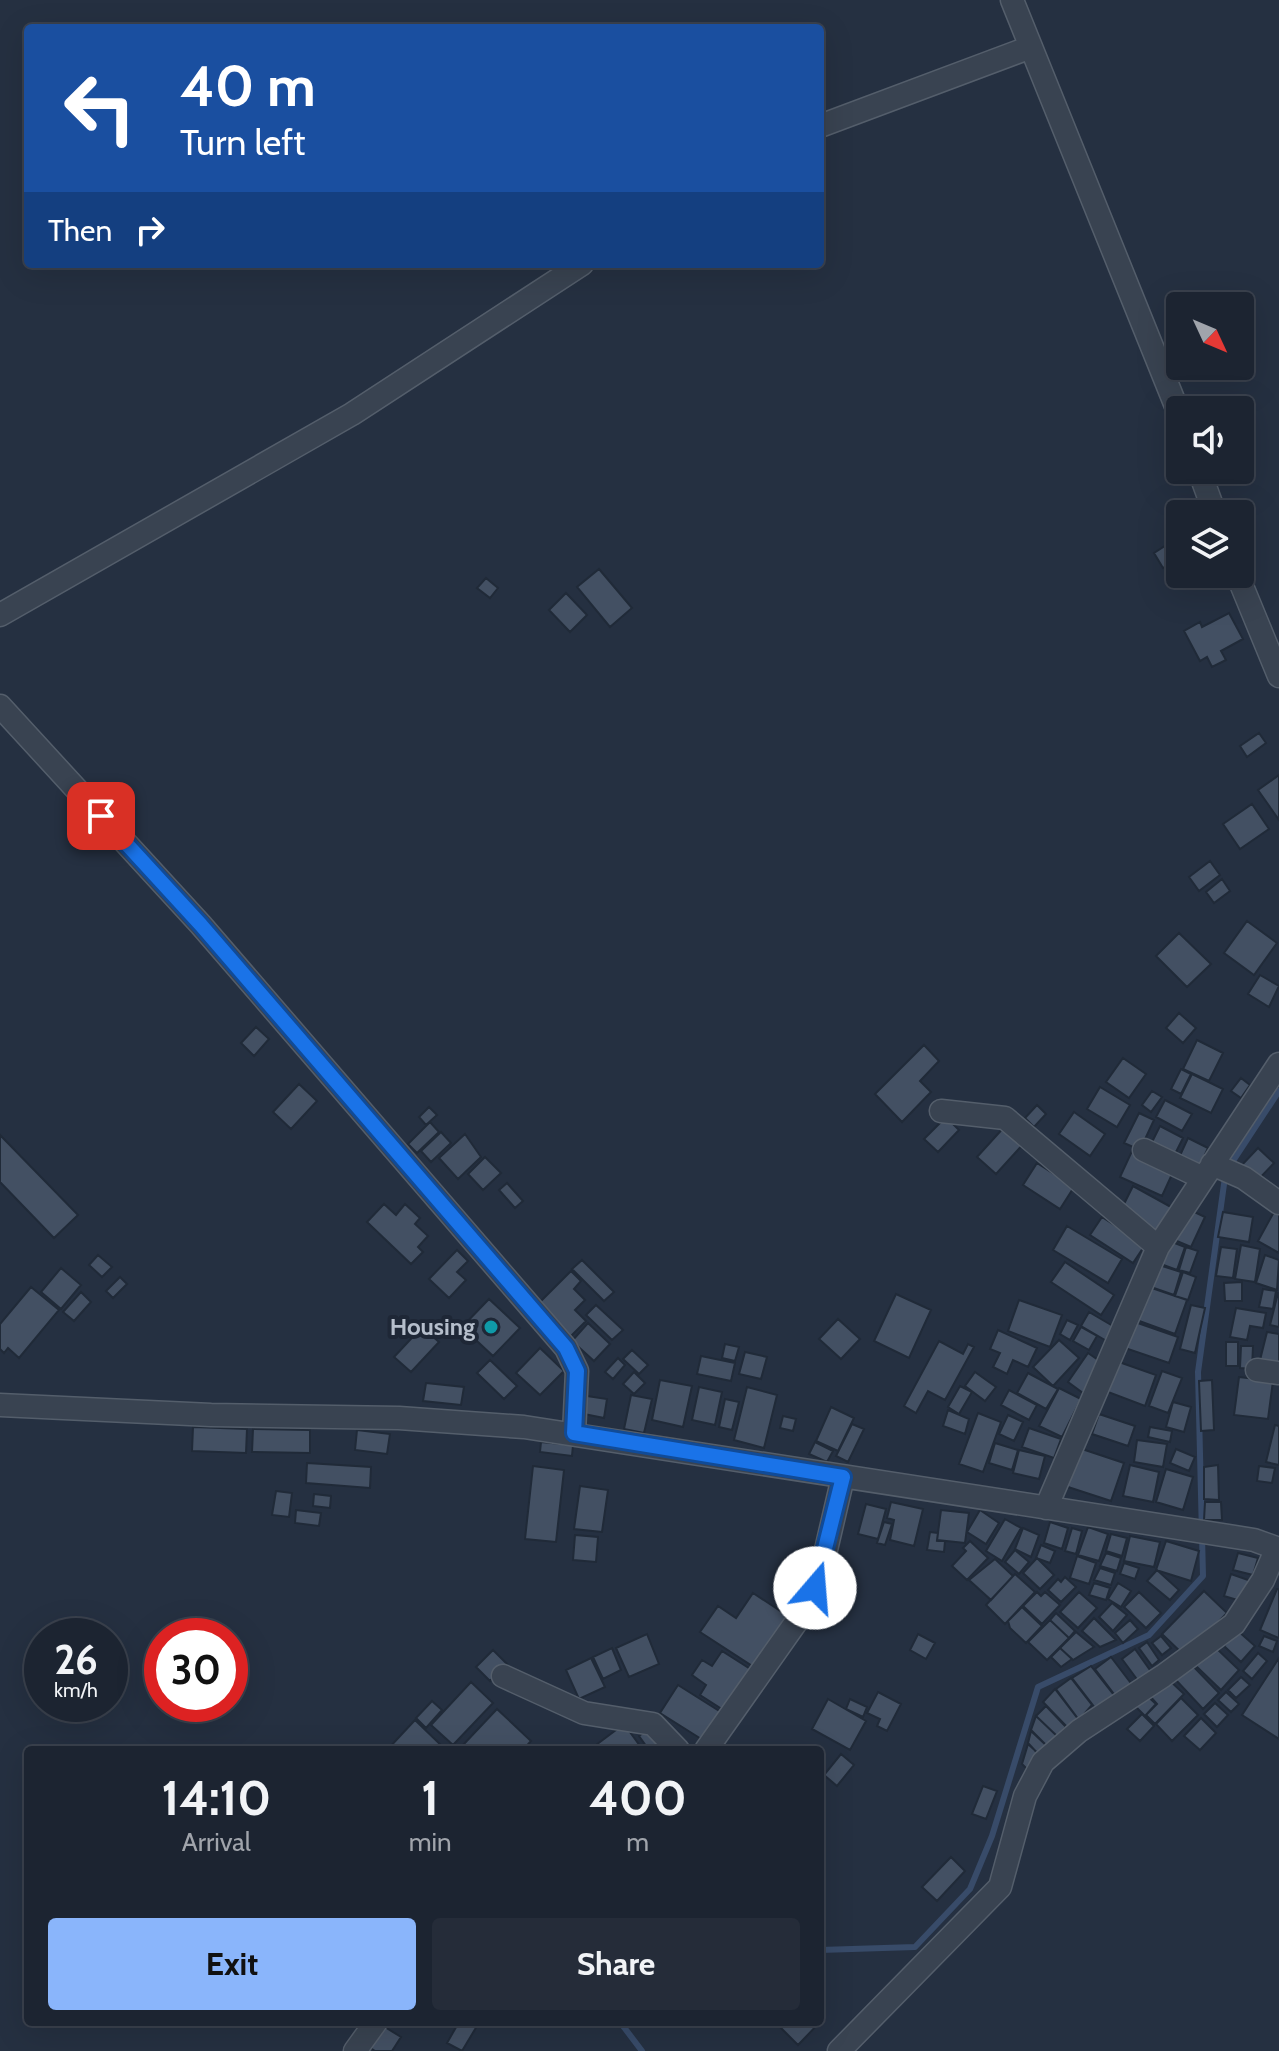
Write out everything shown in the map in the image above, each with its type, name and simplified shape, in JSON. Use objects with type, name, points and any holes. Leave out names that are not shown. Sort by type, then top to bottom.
[{"type":"street","points":[[1012,0],[1172,396]]},
{"type":"street","points":[[824,125],[1031,47]]},
{"type":"street","points":[[0,615],[143,537],[352,414],[576,268]]},
{"type":"street","points":[[1243,588],[1279,676]]},
{"type":"street","points":[[0,706],[201,925],[566,1348],[577,1371],[574,1433]]},
{"type":"street","points":[[1046,1508],[1158,1247],[1213,1170],[1279,1064]]},
{"type":"street","points":[[941,1111],[1005,1118],[1158,1247]]},
{"type":"street","points":[[1144,1150],[1244,1178],[1279,1203]]},
{"type":"street","points":[[0,1405],[211,1415],[399,1418],[574,1433],[1254,1540],[1278,1548],[1263,1580],[1234,1624],[1163,1676],[1079,1731],[1043,1762],[1025,1796],[1000,1887],[839,2051]]},
{"type":"street","points":[[709,1746],[804,1611],[822,1567],[843,1477]]},
{"type":"street","points":[[503,1676],[584,1713],[653,1724],[674,1746]]},
{"type":"street","points":[[355,2051],[373,2026]]},
{"type":"building","points":[[1166,545],[1166,566],[1163,568],[1154,553]]},
{"type":"building","points":[[599,569],[632,608],[610,627],[577,587]]},
{"type":"building","points":[[486,578],[498,588],[490,598],[477,588]]},
{"type":"building","points":[[566,593],[587,615],[570,632],[549,610]]},
{"type":"building","points":[[1229,613],[1243,639],[1221,651],[1226,660],[1212,667],[1207,657],[1200,661],[1184,631],[1200,622],[1202,627]]},
{"type":"building","points":[[1259,733],[1266,743],[1247,757],[1240,746]]},
{"type":"building","points":[[1279,775],[1279,820],[1258,790]]},
{"type":"building","points":[[1252,804],[1269,829],[1240,849],[1223,824]]},
{"type":"building","points":[[1210,861],[1220,875],[1199,891],[1189,877]]},
{"type":"building","points":[[1222,879],[1230,891],[1214,903],[1206,892]]},
{"type":"building","points":[[1247,921],[1277,943],[1254,975],[1224,953]]},
{"type":"building","points":[[1179,933],[1211,964],[1187,987],[1156,956]]},
{"type":"building","points":[[1260,975],[1279,986],[1269,1007],[1248,994]]},
{"type":"building","points":[[1179,1013],[1196,1028],[1183,1043],[1166,1028]]},
{"type":"building","points":[[256,1027],[269,1039],[254,1056],[241,1043]]},
{"type":"building","points":[[1197,1040],[1223,1053],[1209,1081],[1183,1069]]},
{"type":"building","points":[[924,1045],[939,1061],[920,1081],[931,1092],[902,1122],[875,1094]]},
{"type":"building","points":[[1123,1058],[1146,1074],[1129,1098],[1106,1082]]},
{"type":"building","points":[[1181,1069],[1191,1074],[1181,1094],[1171,1089]]},
{"type":"building","points":[[1192,1074],[1223,1089],[1211,1113],[1180,1098]]},
{"type":"building","points":[[1241,1078],[1250,1085],[1241,1098],[1231,1091]]},
{"type":"building","points":[[299,1084],[317,1101],[291,1129],[273,1112]]},
{"type":"building","points":[[1100,1087],[1130,1105],[1117,1127],[1087,1109]]},
{"type":"building","points":[[1152,1091],[1162,1097],[1151,1112],[1142,1105]]},
{"type":"building","points":[[1165,1100],[1192,1114],[1182,1131],[1156,1117]]},
{"type":"building","points":[[1037,1105],[1046,1114],[1034,1127],[1025,1118]]},
{"type":"building","points":[[429,1107],[437,1115],[426,1125],[419,1117]]},
{"type":"building","points":[[1074,1112],[1105,1134],[1090,1156],[1059,1134]]},
{"type":"building","points":[[1139,1113],[1154,1120],[1140,1150],[1124,1143]]},
{"type":"building","points":[[946,1117],[959,1130],[938,1152],[924,1139]]},
{"type":"building","points":[[430,1122],[439,1132],[417,1153],[408,1144]]},
{"type":"building","points":[[1006,1125],[1025,1142],[996,1174],[977,1157]]},
{"type":"building","points":[[1160,1126],[1183,1138],[1173,1158],[1150,1146]]},
{"type":"building","points":[[441,1132],[451,1143],[431,1162],[421,1151]]},
{"type":"building","points":[[465,1134],[481,1157],[458,1179],[439,1158]]},
{"type":"building","points":[[0,1135],[78,1215],[54,1238],[0,1182]]},
{"type":"building","points":[[1188,1138],[1208,1148],[1197,1172],[1177,1162]]},
{"type":"building","points":[[1258,1148],[1274,1163],[1256,1182],[1240,1167]]},
{"type":"building","points":[[1132,1151],[1174,1170],[1162,1196],[1120,1177]]},
{"type":"building","points":[[485,1157],[501,1173],[483,1190],[468,1174]]},
{"type":"building","points":[[1037,1163],[1074,1187],[1060,1209],[1023,1185]]},
{"type":"building","points":[[507,1183],[523,1201],[515,1208],[499,1190]]},
{"type":"building","points":[[1133,1186],[1171,1207],[1156,1234],[1120,1212]]},
{"type":"building","points":[[384,1204],[396,1215],[405,1204],[420,1218],[415,1224],[428,1236],[418,1247],[423,1252],[411,1264],[367,1222]]},
{"type":"building","points":[[1186,1208],[1205,1217],[1191,1247],[1172,1239]]},
{"type":"building","points":[[1275,1210],[1279,1211],[1279,1253],[1258,1241]]},
{"type":"building","points":[[1223,1212],[1253,1217],[1249,1242],[1218,1237]]},
{"type":"building","points":[[1102,1217],[1145,1245],[1133,1263],[1090,1235]]},
{"type":"building","points":[[1067,1226],[1122,1259],[1108,1283],[1053,1250]]},
{"type":"building","points":[[1167,1240],[1185,1247],[1177,1270],[1158,1263]]},
{"type":"building","points":[[1241,1245],[1260,1249],[1255,1282],[1235,1279]]},
{"type":"building","points":[[1186,1247],[1198,1251],[1190,1273],[1179,1270]]},
{"type":"building","points":[[1221,1247],[1237,1249],[1233,1278],[1216,1276]]},
{"type":"building","points":[[457,1250],[468,1261],[457,1272],[466,1280],[449,1298],[429,1279]]},
{"type":"building","points":[[98,1255],[112,1267],[102,1277],[89,1265]]},
{"type":"building","points":[[1265,1255],[1279,1260],[1277,1290],[1256,1283]]},
{"type":"building","points":[[582,1260],[614,1292],[604,1301],[572,1269]]},
{"type":"building","points":[[1065,1262],[1114,1295],[1101,1315],[1051,1282]]},
{"type":"building","points":[[1156,1264],[1181,1272],[1174,1295],[1148,1286]]},
{"type":"building","points":[[61,1268],[81,1285],[61,1309],[41,1292]]},
{"type":"building","points":[[571,1271],[581,1281],[574,1289],[585,1300],[575,1310],[586,1321],[568,1339],[536,1306]]},
{"type":"building","points":[[1183,1272],[1196,1277],[1188,1300],[1175,1296]]},
{"type":"building","points":[[120,1277],[127,1284],[113,1298],[106,1291]]},
{"type":"building","points":[[1242,1282],[1242,1301],[1225,1301],[1224,1283]]},
{"type":"building","points":[[1143,1285],[1187,1300],[1175,1334],[1131,1318]]},
{"type":"building","points":[[31,1287],[59,1310],[19,1358],[8,1348],[4,1353],[0,1349],[0,1324]]},
{"type":"building","points":[[1263,1289],[1276,1291],[1273,1309],[1259,1307]]},
{"type":"building","points":[[81,1292],[91,1302],[74,1321],[63,1312]]},
{"type":"building","points":[[1279,1293],[1279,1327],[1270,1325]]},
{"type":"building","points":[[896,1294],[931,1310],[909,1358],[874,1341]]},
{"type":"building","name":"Housing","points":[[489,1299],[520,1328],[493,1356],[462,1327]]},
{"type":"building","points":[[1019,1300],[1062,1315],[1050,1347],[1008,1331]]},
{"type":"building","points":[[596,1305],[623,1330],[612,1340],[586,1315]]},
{"type":"building","points":[[1191,1305],[1205,1308],[1195,1353],[1180,1349]]},
{"type":"building","points":[[1236,1308],[1266,1313],[1263,1328],[1250,1326],[1247,1340],[1230,1337]]},
{"type":"building","points":[[1089,1312],[1118,1329],[1110,1343],[1081,1326]]},
{"type":"building","points":[[838,1319],[860,1339],[841,1359],[819,1339]]},
{"type":"building","points":[[1067,1320],[1078,1325],[1070,1340],[1060,1334]]},
{"type":"building","points":[[1132,1321],[1178,1337],[1169,1363],[1122,1347]]},
{"type":"building","points":[[588,1323],[610,1344],[594,1361],[572,1341]]},
{"type":"building","points":[[422,1327],[439,1342],[411,1372],[394,1357]]},
{"type":"building","points":[[1081,1327],[1097,1336],[1089,1350],[1073,1341]]},
{"type":"building","points":[[998,1330],[1037,1348],[1028,1367],[1013,1360],[1007,1374],[993,1367],[1000,1353],[990,1349]]},
{"type":"building","points":[[1267,1332],[1279,1334],[1279,1364],[1260,1360]]},
{"type":"building","points":[[1059,1340],[1079,1358],[1053,1386],[1033,1367]]},
{"type":"building","points":[[939,1341],[963,1354],[968,1344],[974,1347],[945,1400],[928,1391],[916,1413],[904,1406]]},
{"type":"building","points":[[1226,1342],[1238,1342],[1238,1366],[1226,1366]]},
{"type":"building","points":[[725,1344],[739,1347],[735,1361],[722,1358]]},
{"type":"building","points":[[1241,1346],[1253,1346],[1252,1369],[1240,1368]]},
{"type":"building","points":[[540,1348],[564,1371],[540,1395],[516,1373]]},
{"type":"building","points":[[632,1350],[648,1365],[639,1374],[623,1359]]},
{"type":"building","points":[[745,1352],[767,1357],[761,1379],[739,1374]]},
{"type":"building","points":[[1088,1353],[1104,1364],[1083,1393],[1068,1382]]},
{"type":"building","points":[[701,1356],[735,1363],[731,1381],[697,1374]]},
{"type":"building","points":[[618,1358],[625,1365],[613,1379],[605,1372]]},
{"type":"building","points":[[490,1360],[517,1386],[504,1399],[477,1373]]},
{"type":"building","points":[[1119,1362],[1156,1375],[1145,1406],[1108,1392]]},
{"type":"building","points":[[1162,1371],[1182,1378],[1168,1413],[1149,1406]]},
{"type":"building","points":[[634,1372],[645,1383],[634,1394],[623,1384]]},
{"type":"building","points":[[975,1372],[996,1387],[985,1401],[965,1386]]},
{"type":"building","points":[[1028,1373],[1058,1389],[1046,1409],[1017,1393]]},
{"type":"building","points":[[1239,1377],[1273,1381],[1268,1419],[1234,1415]]},
{"type":"building","points":[[660,1380],[692,1386],[683,1427],[652,1420]]},
{"type":"building","points":[[1212,1380],[1214,1430],[1201,1431],[1199,1381]]},
{"type":"building","points":[[426,1383],[464,1387],[461,1405],[423,1401]]},
{"type":"building","points":[[960,1386],[972,1392],[959,1414],[948,1407]]},
{"type":"building","points":[[699,1387],[722,1392],[715,1425],[692,1420]]},
{"type":"building","points":[[747,1387],[777,1395],[764,1448],[734,1440]]},
{"type":"building","points":[[1059,1388],[1081,1399],[1062,1437],[1039,1426]]},
{"type":"building","points":[[1009,1390],[1037,1405],[1029,1420],[1001,1405]]},
{"type":"building","points":[[631,1395],[652,1399],[644,1433],[624,1429]]},
{"type":"building","points":[[587,1396],[607,1399],[604,1418],[584,1414]]},
{"type":"building","points":[[725,1399],[739,1402],[732,1430],[719,1427]]},
{"type":"building","points":[[1173,1402],[1191,1407],[1184,1432],[1166,1427]]},
{"type":"building","points":[[831,1407],[854,1418],[838,1451],[816,1441]]},
{"type":"building","points":[[948,1410],[969,1419],[965,1434],[943,1426]]},
{"type":"building","points":[[978,1413],[1001,1422],[983,1472],[959,1464]]},
{"type":"building","points":[[1099,1414],[1135,1426],[1128,1446],[1092,1434]]},
{"type":"building","points":[[1008,1415],[1023,1422],[1014,1441],[999,1434]]},
{"type":"building","points":[[783,1416],[796,1419],[793,1431],[780,1428]]},
{"type":"building","points":[[852,1424],[864,1429],[848,1462],[836,1456]]},
{"type":"building","points":[[1275,1425],[1279,1426],[1279,1465],[1266,1462]]},
{"type":"building","points":[[193,1427],[247,1429],[246,1453],[192,1451]]},
{"type":"building","points":[[1150,1427],[1172,1431],[1170,1442],[1148,1437]]},
{"type":"building","points":[[1029,1428],[1061,1439],[1054,1458],[1022,1447]]},
{"type":"building","points":[[253,1429],[310,1430],[310,1453],[252,1452]]},
{"type":"building","points":[[357,1430],[390,1434],[387,1454],[355,1450]]},
{"type":"building","points":[[1137,1440],[1167,1444],[1163,1467],[1134,1462]]},
{"type":"building","points":[[541,1442],[573,1445],[572,1456],[540,1452]]},
{"type":"building","points":[[815,1442],[833,1451],[827,1462],[809,1454]]},
{"type":"building","points":[[995,1443],[1018,1450],[1012,1470],[989,1463]]},
{"type":"building","points":[[1079,1448],[1124,1463],[1111,1501],[1065,1486]]},
{"type":"building","points":[[1176,1449],[1195,1457],[1189,1471],[1170,1463]]},
{"type":"building","points":[[1019,1450],[1045,1456],[1039,1479],[1013,1473]]},
{"type":"building","points":[[307,1463],[371,1467],[370,1488],[306,1483]]},
{"type":"building","points":[[1130,1465],[1159,1472],[1153,1502],[1123,1496]]},
{"type":"building","points":[[1218,1465],[1219,1500],[1204,1499],[1204,1467]]},
{"type":"building","points":[[533,1466],[564,1470],[556,1542],[525,1539]]},
{"type":"building","points":[[1259,1466],[1275,1468],[1272,1483],[1257,1481]]},
{"type":"building","points":[[1166,1469],[1193,1477],[1183,1510],[1156,1502]]},
{"type":"building","points":[[580,1486],[608,1490],[602,1532],[574,1529]]},
{"type":"building","points":[[276,1491],[292,1493],[289,1517],[272,1515]]},
{"type":"building","points":[[314,1494],[331,1496],[330,1508],[313,1506]]},
{"type":"building","points":[[891,1502],[923,1509],[914,1546],[890,1540],[894,1520],[887,1518]]},
{"type":"building","points":[[1205,1502],[1221,1502],[1222,1520],[1204,1520]]},
{"type":"building","points":[[866,1504],[886,1509],[878,1539],[858,1534]]},
{"type":"building","points":[[296,1510],[321,1513],[319,1526],[295,1523]]},
{"type":"building","points":[[941,1510],[969,1513],[965,1543],[937,1540]]},
{"type":"building","points":[[980,1510],[999,1523],[986,1544],[967,1532]]},
{"type":"building","points":[[1005,1519],[1021,1528],[1002,1561],[986,1551]]},
{"type":"building","points":[[884,1522],[892,1524],[885,1545],[877,1543]]},
{"type":"building","points":[[1050,1522],[1068,1528],[1062,1549],[1044,1543]]},
{"type":"building","points":[[1088,1527],[1108,1534],[1099,1561],[1078,1555]]},
{"type":"building","points":[[1023,1528],[1039,1535],[1031,1557],[1015,1549]]},
{"type":"building","points":[[1072,1528],[1082,1531],[1076,1554],[1065,1551]]},
{"type":"building","points":[[930,1532],[938,1533],[937,1541],[945,1541],[944,1552],[927,1550]]},
{"type":"building","points":[[1111,1534],[1127,1538],[1122,1556],[1106,1551]]},
{"type":"building","points":[[575,1535],[598,1537],[596,1562],[573,1560]]},
{"type":"building","points":[[1130,1536],[1160,1542],[1154,1567],[1124,1561]]},
{"type":"building","points":[[970,1541],[988,1558],[967,1580],[952,1566],[966,1551],[963,1548]]},
{"type":"building","points":[[1166,1541],[1199,1551],[1191,1581],[1156,1570]]},
{"type":"building","points":[[1041,1545],[1055,1551],[1050,1563],[1036,1558]]},
{"type":"building","points":[[1015,1550],[1029,1562],[1019,1574],[1005,1562]]},
{"type":"building","points":[[1106,1553],[1121,1558],[1117,1571],[1100,1566]]},
{"type":"building","points":[[1238,1553],[1258,1558],[1253,1575],[1233,1570]]},
{"type":"building","points":[[1077,1556],[1096,1563],[1089,1584],[1070,1578]]},
{"type":"building","points":[[1037,1558],[1054,1575],[1040,1589],[1023,1573]]},
{"type":"building","points":[[995,1559],[1013,1576],[991,1600],[969,1580]]},
{"type":"building","points":[[1124,1563],[1139,1568],[1135,1579],[1120,1574]]},
{"type":"building","points":[[1100,1568],[1115,1573],[1111,1585],[1094,1580]]},
{"type":"building","points":[[1157,1570],[1179,1590],[1170,1600],[1147,1581]]},
{"type":"building","points":[[1015,1574],[1035,1592],[1005,1624],[986,1605]]},
{"type":"building","points":[[1231,1574],[1251,1581],[1244,1602],[1224,1596]]},
{"type":"building","points":[[1065,1577],[1076,1587],[1061,1602],[1048,1590],[1058,1579],[1061,1582]]},
{"type":"building","points":[[1094,1583],[1110,1588],[1106,1600],[1089,1595]]},
{"type":"building","points":[[1118,1583],[1131,1591],[1121,1607],[1108,1599]]},
{"type":"building","points":[[1279,1589],[1279,1638],[1260,1630]]},
{"type":"building","points":[[1204,1591],[1227,1613],[1185,1656],[1162,1634]]},
{"type":"building","points":[[1037,1592],[1041,1596],[1045,1592],[1060,1605],[1042,1624],[1023,1606]]},
{"type":"building","points":[[1079,1592],[1097,1608],[1078,1628],[1060,1612]]},
{"type":"building","points":[[1139,1592],[1161,1613],[1146,1628],[1124,1607]]},
{"type":"building","points":[[753,1593],[791,1618],[757,1669],[700,1632],[718,1606],[736,1618]]},
{"type":"building","points":[[1112,1603],[1127,1615],[1113,1631],[1099,1617]]},
{"type":"building","points":[[1022,1607],[1042,1626],[1026,1643],[1010,1628],[1008,1621]]},
{"type":"building","points":[[1056,1613],[1075,1631],[1069,1638],[1050,1620]]},
{"type":"building","points":[[1094,1618],[1116,1640],[1100,1647],[1082,1631]]},
{"type":"building","points":[[1050,1620],[1069,1638],[1047,1660],[1028,1642]]},
{"type":"building","points":[[1130,1620],[1138,1629],[1123,1643],[1115,1633]]},
{"type":"building","points":[[1238,1631],[1255,1646],[1241,1662],[1224,1646]]},
{"type":"building","points":[[1076,1632],[1094,1647],[1073,1660],[1060,1648]]},
{"type":"building","points":[[647,1634],[659,1664],[629,1677],[616,1648]]},
{"type":"building","points":[[918,1634],[935,1643],[926,1659],[910,1650]]},
{"type":"building","points":[[1161,1636],[1171,1648],[1162,1655],[1152,1643]]},
{"type":"building","points":[[1264,1636],[1277,1641],[1273,1652],[1259,1646]]},
{"type":"building","points":[[1147,1642],[1159,1660],[1152,1666],[1139,1648]]},
{"type":"building","points":[[1214,1646],[1239,1670],[1221,1690],[1196,1666]]},
{"type":"building","points":[[612,1648],[621,1670],[603,1679],[593,1657]]},
{"type":"building","points":[[1060,1648],[1072,1659],[1061,1667],[1051,1657]]},
{"type":"building","points":[[1135,1649],[1152,1673],[1139,1682],[1122,1659]]},
{"type":"building","points":[[493,1650],[507,1664],[490,1681],[476,1667]]},
{"type":"building","points":[[722,1651],[755,1672],[728,1713],[700,1695],[706,1685],[692,1675],[702,1660],[712,1666]]},
{"type":"building","points":[[1258,1653],[1267,1661],[1252,1679],[1243,1671]]},
{"type":"building","points":[[1111,1657],[1133,1686],[1117,1698],[1095,1669]]},
{"type":"building","points":[[591,1658],[605,1687],[579,1699],[566,1670]]},
{"type":"building","points":[[1279,1658],[1279,1739],[1242,1715]]},
{"type":"building","points":[[1191,1664],[1219,1693],[1203,1709],[1175,1679]]},
{"type":"building","points":[[1091,1666],[1117,1699],[1099,1713],[1072,1678]]},
{"type":"building","points":[[1241,1677],[1250,1685],[1236,1698],[1228,1690]]},
{"type":"building","points":[[1071,1678],[1092,1705],[1079,1720],[1056,1689]]},
{"type":"building","points":[[1167,1678],[1184,1694],[1155,1724],[1146,1715],[1157,1704],[1149,1695]]},
{"type":"building","points":[[471,1682],[493,1703],[453,1745],[431,1725]]},
{"type":"building","points":[[678,1685],[724,1714],[706,1742],[660,1713]]},
{"type":"building","points":[[1055,1689],[1078,1719],[1069,1729],[1043,1702]]},
{"type":"building","points":[[878,1692],[901,1704],[887,1731],[877,1726],[880,1719],[867,1713]]},
{"type":"building","points":[[1226,1692],[1239,1704],[1231,1712],[1218,1700]]},
{"type":"building","points":[[1144,1693],[1156,1704],[1145,1716],[1133,1704]]},
{"type":"building","points":[[1181,1698],[1198,1715],[1172,1741],[1156,1724]]},
{"type":"building","points":[[828,1699],[866,1721],[850,1750],[812,1729]]},
{"type":"building","points":[[850,1699],[867,1707],[863,1717],[846,1709]]},
{"type":"building","points":[[432,1701],[442,1710],[426,1728],[416,1718]]},
{"type":"building","points":[[1215,1703],[1228,1715],[1217,1727],[1204,1714]]},
{"type":"building","points":[[1046,1706],[1066,1727],[1057,1736],[1036,1716]]},
{"type":"building","points":[[497,1709],[531,1741],[527,1746],[463,1745]]},
{"type":"building","points":[[1142,1714],[1154,1726],[1140,1741],[1127,1729]]},
{"type":"building","points":[[1036,1716],[1059,1738],[1049,1748],[1031,1730]]},
{"type":"building","points":[[1201,1718],[1216,1733],[1200,1750],[1184,1736]]},
{"type":"building","points":[[415,1720],[442,1746],[391,1746]]},
{"type":"building","points":[[624,1724],[640,1746],[595,1746]]},
{"type":"building","points":[[653,1725],[667,1744],[646,1746],[639,1736]]},
{"type":"building","points":[[1031,1731],[1049,1748],[1040,1756],[1028,1743]]},
{"type":"building","points":[[1028,1744],[1040,1755],[1027,1769],[1022,1764]]},
{"type":"building","points":[[841,1754],[854,1765],[837,1786],[824,1775]]},
{"type":"building","points":[[983,1786],[997,1791],[986,1819],[972,1814]]},
{"type":"building","points":[[951,1857],[965,1871],[937,1901],[922,1887]]},
{"type":"building","points":[[379,2026],[401,2037],[392,2051],[375,2051],[366,2045]]},
{"type":"building","points":[[457,2026],[477,2026],[462,2051],[447,2043]]},
{"type":"building","points":[[779,2026],[816,2026],[798,2045]]},
{"type":"waterway","points":[[1229,1167],[1279,1091]]},
{"type":"waterway","points":[[824,1950],[915,1947],[970,1889],[992,1836],[1038,1687],[1149,1635],[1203,1576],[1198,1372],[1225,1177]]},
{"type":"waterway","points":[[623,2026],[642,2051]]},
{"type":"place","name":"Housing","points":[[491,1327]]},
{"type":"route","points":[[101,816],[201,925],[566,1348],[574,1359],[577,1371],[574,1433],[843,1477],[829,1544],[815,1588]]}]
